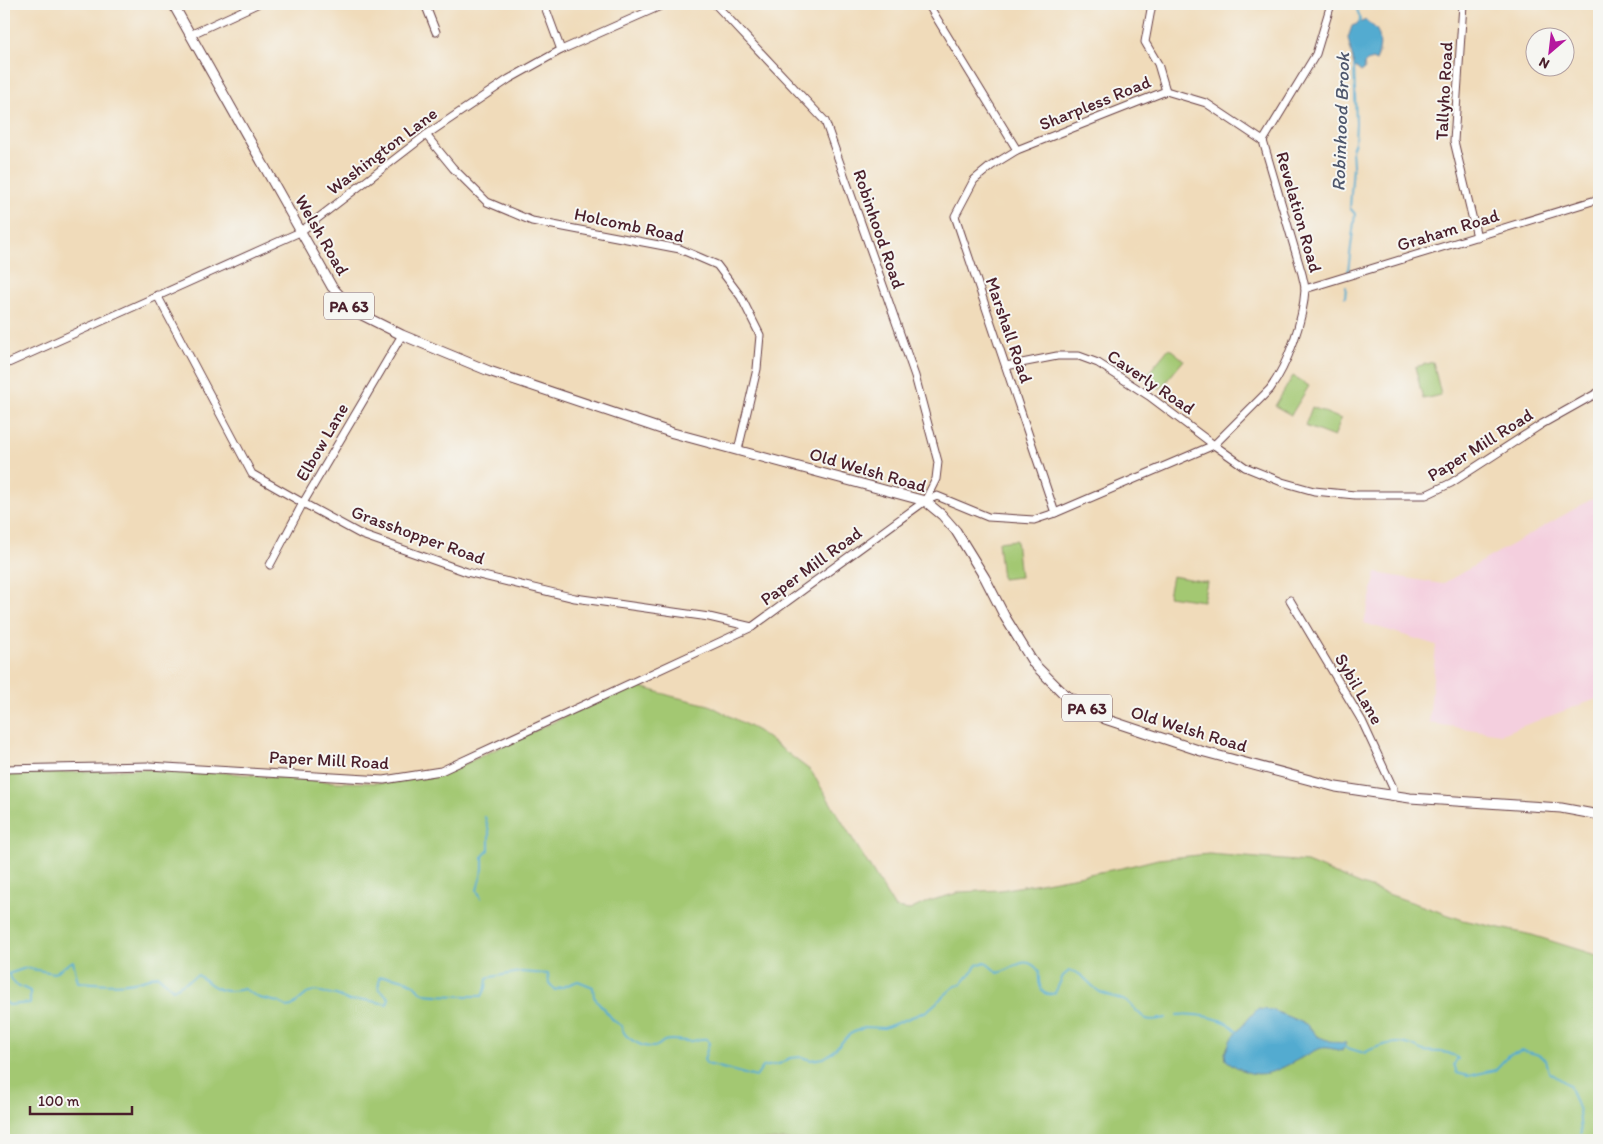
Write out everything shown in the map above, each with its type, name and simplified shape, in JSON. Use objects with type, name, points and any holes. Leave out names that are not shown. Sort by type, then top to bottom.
[{"type":"main road","name":"Welsh Road","points":[[172,4],[332,287],[354,311],[402,335],[489,371],[673,433]]},
{"type":"main road","name":"Old Welsh Road","points":[[673,433],[924,501],[942,515],[956,531],[986,578],[1005,617],[1034,664],[1064,694],[1105,719],[1201,751],[1336,787],[1392,796],[1562,808],[1599,815]]},
{"type":"street","points":[[190,35],[257,4]]},
{"type":"street","points":[[425,4],[436,32]]},
{"type":"street","points":[[544,4],[561,50]]},
{"type":"street","name":"Washington Lane","points":[[4,365],[300,232],[426,135],[509,78],[561,50],[665,4]]},
{"type":"street","name":"Robinhood Road","points":[[715,4],[825,121],[915,376],[938,462],[936,479],[924,501]]},
{"type":"street","points":[[928,4],[1017,150]]},
{"type":"street","points":[[1152,4],[1145,42],[1158,64],[1166,91]]},
{"type":"street","name":"Revelation Road","points":[[1214,445],[1276,381],[1296,333],[1305,289],[1263,141],[1316,54],[1331,4]]},
{"type":"street","name":"Tallyho Road","points":[[1463,4],[1454,141],[1477,237]]},
{"type":"street","name":"Sharpless Road","points":[[991,166],[1017,150],[1166,91],[1206,103],[1263,141]]},
{"type":"street","name":"Holcomb Road","points":[[426,135],[453,168],[487,202],[532,222],[680,249],[717,265],[742,297],[760,335],[757,369],[738,450]]},
{"type":"street","name":"Marshall Road","points":[[991,166],[974,180],[955,216],[1055,513]]},
{"type":"street","name":"Graham Road","points":[[1305,289],[1599,199]]},
{"type":"street","name":"Grasshopper Road","points":[[157,296],[252,474],[303,503],[362,534],[467,572],[575,598],[709,617],[752,627]]},
{"type":"street","name":"Elbow Lane","points":[[270,565],[303,503],[402,335]]},
{"type":"street","name":"Caverly Road","points":[[1006,366],[1057,356],[1079,356],[1098,363],[1149,396],[1214,445]]},
{"type":"street","name":"Paper Mill Road","points":[[1214,445],[1245,466],[1282,482],[1314,490],[1355,495],[1426,495],[1451,483],[1542,424],[1599,392]]},
{"type":"street","points":[[924,501],[937,496],[988,517],[1034,520],[1055,513],[1214,445]]},
{"type":"street","name":"Paper Mill Road","points":[[4,769],[149,766],[384,780],[441,771],[752,627],[924,501]]},
{"type":"street","name":"Sybil Lane","points":[[1290,600],[1362,720],[1393,788],[1392,796]]},
{"type":"shaded area","points":[[1599,495],[1599,698],[1501,734],[1429,723],[1436,645],[1364,623],[1376,573],[1442,584]]},
{"type":"green space","points":[[1169,348],[1184,360],[1160,389],[1145,377]]},
{"type":"green space","points":[[1433,362],[1441,395],[1423,399],[1415,367]]},
{"type":"green space","points":[[1293,376],[1309,386],[1291,415],[1275,406]]},
{"type":"green space","points":[[1312,407],[1341,419],[1334,437],[1305,426]]},
{"type":"green space","points":[[1016,540],[1020,577],[1002,579],[998,542]]},
{"type":"green space","points":[[1172,576],[1207,582],[1203,601],[1168,596]]},
{"type":"green space","points":[[638,686],[709,705],[758,731],[811,771],[895,908],[910,910],[929,901],[961,892],[1001,890],[1122,868],[1158,859],[1209,854],[1307,862],[1362,885],[1463,920],[1532,935],[1599,956],[1599,1140],[4,1140],[4,775],[135,769],[216,772],[335,782],[385,783],[443,774],[575,712]]},
{"type":"water","points":[[1366,20],[1378,32],[1380,41],[1379,54],[1376,61],[1372,59],[1364,64],[1365,69],[1361,72],[1354,66],[1348,38],[1352,26]]},
{"type":"water","points":[[1257,1009],[1272,1010],[1306,1024],[1317,1036],[1332,1042],[1346,1043],[1342,1051],[1322,1048],[1272,1072],[1255,1074],[1246,1072],[1226,1060],[1225,1053],[1231,1039]]},
{"type":"waterway","name":"Robinhood Brook","points":[[1355,4],[1360,18],[1359,27]]},
{"type":"waterway","name":"Robinhood Brook","points":[[1348,271],[1355,214],[1350,208],[1353,165],[1352,149],[1355,142],[1356,123],[1354,66]]},
{"type":"waterway","name":"Robinhood Brook","points":[[1345,297],[1346,287]]},
{"type":"waterway","points":[[481,898],[477,890],[483,869],[483,856],[489,850],[489,831],[485,817]]},
{"type":"waterway","points":[[4,1001],[9,1005],[30,1003],[30,991],[15,984],[8,974],[26,968],[54,973],[73,961],[78,982],[127,983],[157,975],[173,989],[198,975],[209,984],[224,991],[244,989],[259,998],[278,1002],[287,1007],[292,1006],[308,993],[315,991],[336,995],[349,1001],[365,1000],[387,1004],[389,998],[379,989],[379,978],[382,977],[406,981],[426,994],[482,996],[486,988],[487,979],[491,977],[521,972],[548,974],[549,983],[555,990],[578,981],[593,987],[594,997],[614,1021],[622,1026],[625,1034],[639,1044],[654,1047],[667,1040],[692,1041],[707,1039],[709,1043],[704,1060],[707,1064],[756,1077],[763,1067],[779,1064],[790,1058],[801,1057],[811,1060],[824,1058],[850,1034],[865,1027],[884,1028],[927,1011],[955,986],[962,984],[977,965],[985,962],[998,973],[1020,964],[1029,963],[1039,971],[1041,988],[1046,994],[1055,993],[1063,976],[1069,971],[1078,973],[1100,992],[1129,1003],[1144,1018],[1152,1020],[1166,1018]]},
{"type":"waterway","points":[[1177,1015],[1217,1019],[1225,1022],[1237,1031]]},
{"type":"waterway","points":[[1344,1047],[1364,1053],[1380,1046],[1398,1043],[1424,1051],[1446,1053],[1458,1059],[1454,1064],[1457,1073],[1468,1076],[1495,1070],[1509,1055],[1523,1051],[1536,1054],[1546,1059],[1549,1072],[1569,1085],[1579,1111],[1581,1133]]}]
